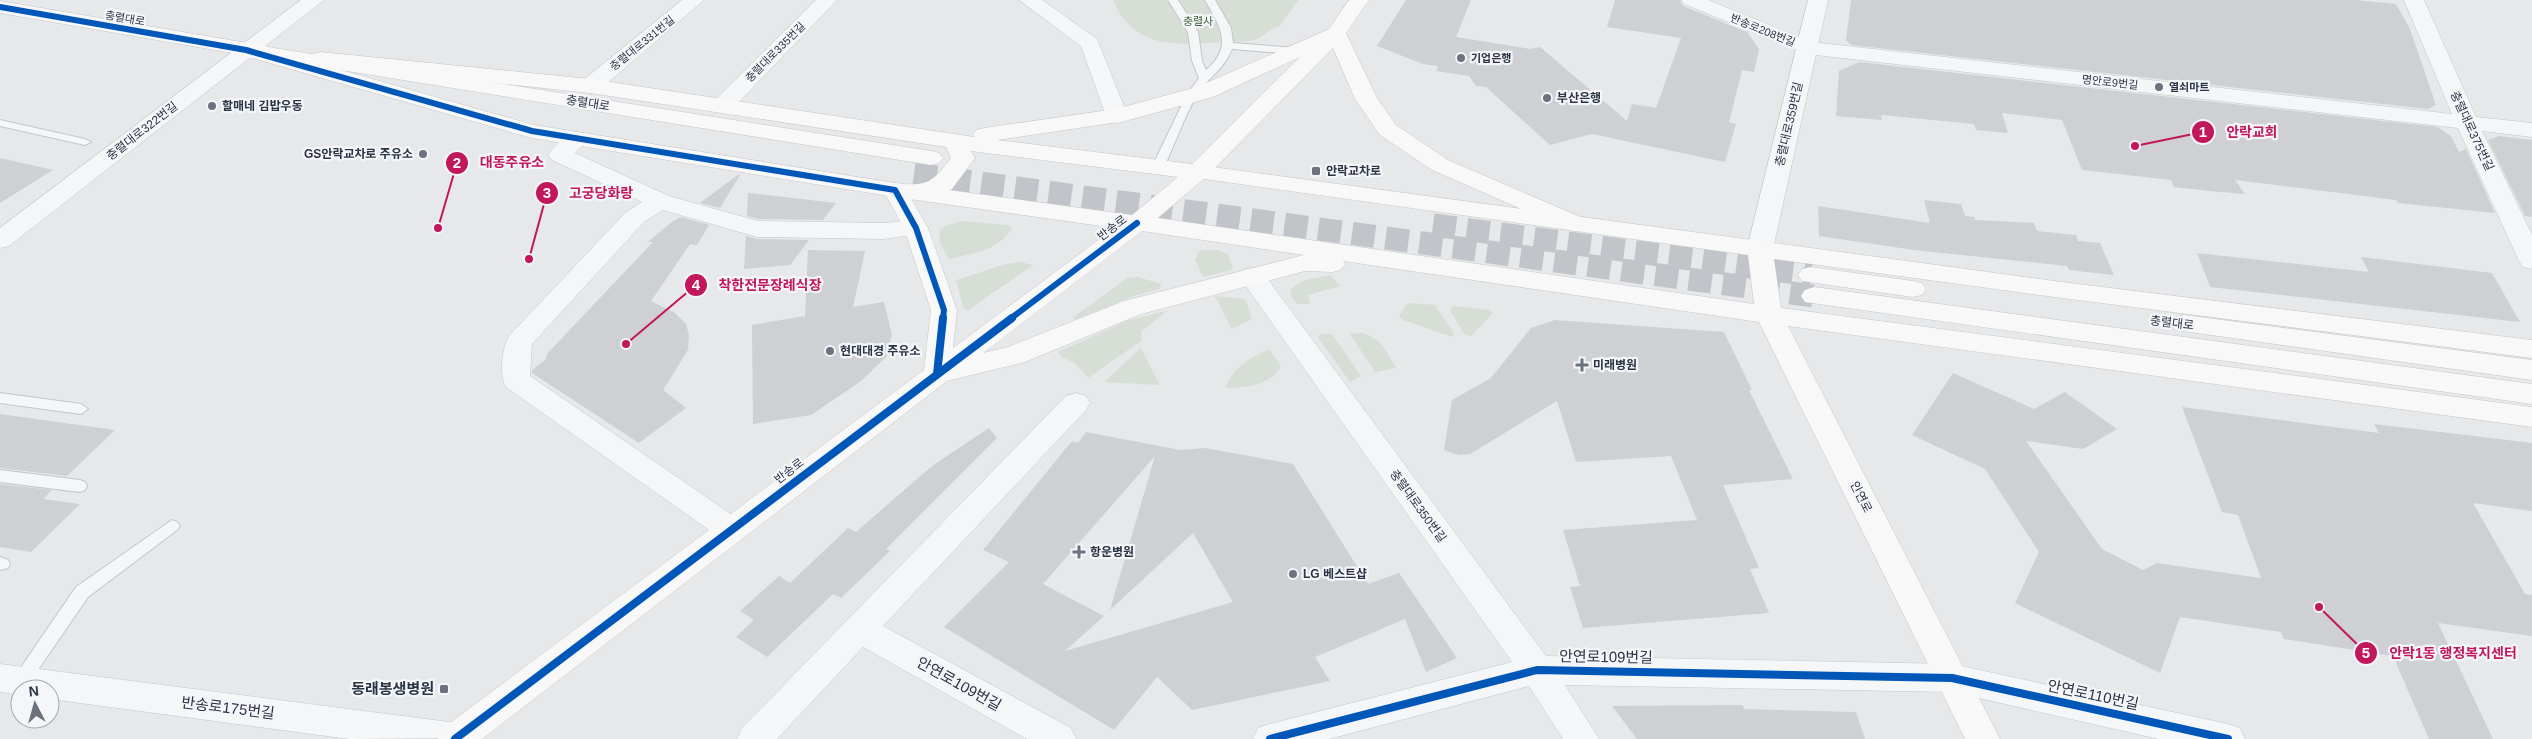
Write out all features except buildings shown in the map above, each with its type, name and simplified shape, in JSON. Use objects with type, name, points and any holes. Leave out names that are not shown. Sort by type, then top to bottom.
[{"type":"main road","name":"반송로","points":[[456,738],[730,529],[1138,223],[1198,172],[1336,33],[1359,0]]},
{"type":"main road","name":"충렬대로","points":[[0,7],[246,50],[942,146]]},
{"type":"main road","points":[[942,146],[1117,116],[1205,92],[1336,33],[1366,99],[1388,130],[1440,165],[1574,224]]},
{"type":"main road","points":[[246,50],[590,86],[724,105],[942,146],[1198,172],[2062,290],[2532,349]]},
{"type":"main road","points":[[246,50],[532,131],[578,139],[908,186],[1138,223],[1444,266],[1769,315],[2532,417]]},
{"type":"main road","name":"충렬대로","points":[[246,50],[553,116],[908,186]]},
{"type":"main road","points":[[908,186],[944,184],[963,158],[942,146]]},
{"type":"main road","points":[[908,186],[916,228],[944,310],[937,374],[1015,355],[1133,307],[1305,263],[1444,266]]},
{"type":"main road","name":"안연로","points":[[1760,249],[1769,315],[1983,739]]},
{"type":"main road","name":"충렬대로","points":[[2532,370],[1812,286],[2532,394]]},
{"type":"street","name":"충렬대로322번길","points":[[0,240],[284,20],[314,0]]},
{"type":"street","name":"충렬대로331번길","points":[[590,86],[694,0]]},
{"type":"street","name":"충렬대로335번길","points":[[724,105],[827,0]]},
{"type":"street","points":[[1030,0],[1090,43],[1117,116]]},
{"type":"street","name":"반송로208번길","points":[[1690,0],[1807,48]]},
{"type":"street","name":"충렬대로359번길","points":[[1760,249],[1818,0]]},
{"type":"street","name":"충렬대로375번길","points":[[2414,0],[2467,123],[2532,260]]},
{"type":"street","name":"명안로9번길","points":[[1807,48],[2532,130]]},
{"type":"street","points":[[578,139],[560,155],[660,201],[757,229],[884,231],[916,228]]},
{"type":"street","points":[[660,201],[635,217],[519,342],[516,380],[730,529]]},
{"type":"street","name":"충렬대로350번길","points":[[1252,276],[1537,670],[1582,739]]},
{"type":"street","points":[[754,739],[1076,403]]},
{"type":"street","name":"안연로109번길","points":[[859,629],[1059,739]]},
{"type":"street","name":"안연로109번길","points":[[1270,739],[1537,670],[1952,678]]},
{"type":"street","name":"안연로110번길","points":[[1952,678],[2228,739]]},
{"type":"street","name":"반송로175번길","points":[[60,687],[456,738]]},
{"type":"lane","points":[[1173,0],[1193,32],[1197,61],[1204,78]]},
{"type":"lane","points":[[1158,167],[1191,96],[1204,78],[1221,63],[1228,45],[1226,28],[1210,0]]},
{"type":"lane","points":[[1228,45],[1254,49],[1296,51]]},
{"type":"lane","points":[[0,123],[85,142]]},
{"type":"lane","points":[[0,398],[81,409]]},
{"type":"lane","points":[[0,476],[80,486]]},
{"type":"lane","points":[[11,679],[82,592],[172,526]]},
{"type":"green space","name":"충렬사","points":[[1113,0],[1298,0],[1280,26],[1273,28],[1257,39],[1189,44],[1158,41],[1145,36],[1133,28],[1122,16]]},
{"type":"green space","points":[[963,221],[1007,225],[1012,228],[1000,242],[985,250],[949,259],[939,241],[940,230],[948,225]]},
{"type":"green space","points":[[1200,250],[1219,250],[1228,255],[1233,266],[1231,270],[1203,277],[1195,259]]},
{"type":"green space","points":[[1020,262],[1033,265],[967,311],[963,307],[956,280]]},
{"type":"green space","points":[[1331,275],[1340,286],[1308,295],[1310,304],[1297,304],[1290,295],[1291,289],[1305,280]]},
{"type":"green space","points":[[1138,277],[1161,284],[1160,289],[1134,296],[1074,320],[1074,317],[1127,278]]},
{"type":"green space","points":[[1215,296],[1245,299],[1252,319],[1232,329]]},
{"type":"green space","points":[[1412,303],[1435,305],[1454,334],[1452,337],[1403,320],[1399,316],[1406,305]]},
{"type":"green space","points":[[1453,306],[1489,310],[1493,313],[1471,336],[1464,334],[1450,310]]},
{"type":"green space","points":[[1166,311],[1142,331],[1141,341],[1088,378],[1076,364],[1062,357],[1058,352],[1129,320]]},
{"type":"green space","points":[[1361,333],[1378,341],[1396,368],[1375,372],[1350,334]]},
{"type":"green space","points":[[1322,334],[1332,334],[1361,376],[1350,382],[1318,337]]},
{"type":"green space","points":[[1141,348],[1160,385],[1104,382]]},
{"type":"green space","points":[[1269,349],[1281,366],[1271,378],[1258,384],[1228,389],[1226,386],[1239,368]]},
{"type":"tunnel","points":[[914,174],[1814,296]]},
{"type":"tunnel","points":[[1433,225],[1811,275]]},
{"type":"cycle path","points":[[0,7],[246,50],[532,131],[895,190],[916,228],[944,310],[937,374]]},
{"type":"cycle path","points":[[455,739],[1137,223]]},
{"type":"cycle path","points":[[1270,739],[1537,670],[1952,678],[2228,739]]},
{"type":"place","name":"기업은행","points":[[1461,58]]},
{"type":"place","name":"열쇠마트","points":[[2159,87]]},
{"type":"place","name":"부산은행","points":[[1547,98]]},
{"type":"place","name":"할매네 김밥우동","points":[[212,106]]},
{"type":"place","name":"안락교회","points":[[2135,146]]},
{"type":"place","name":"GS안락교차로 주유소","points":[[423,154]]},
{"type":"place","name":"안락교차로","points":[[1316,171]]},
{"type":"place","name":"대동주유소","points":[[438,228]]},
{"type":"place","name":"고궁당화랑","points":[[529,259]]},
{"type":"place","name":"착한전문장례식장","points":[[626,344]]},
{"type":"place","name":"현대대경 주유소","points":[[830,351]]},
{"type":"place","name":"미래병원","points":[[1582,365]]},
{"type":"place","name":"항운병원","points":[[1079,552]]},
{"type":"place","name":"LG 베스트샵","points":[[1293,574]]},
{"type":"place","name":"안락1동 행정복지센터","points":[[2319,607]]},
{"type":"place","name":"동래봉생병원","points":[[444,689]]}]
